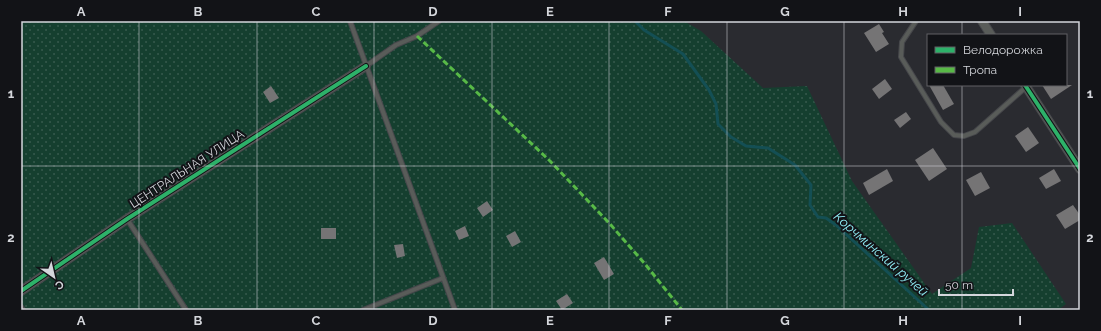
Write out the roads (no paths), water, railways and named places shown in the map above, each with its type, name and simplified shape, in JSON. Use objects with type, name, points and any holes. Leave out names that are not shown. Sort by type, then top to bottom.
[{"type":"street","points":[[982,21],[991,34]]},
{"type":"street","name":"ЦЕНТРАЛЬНАЯ УЛИЦА","points":[[21,291],[127,219],[366,66]]},
{"type":"street","points":[[1026,86],[1080,169]]},
{"type":"lane","points":[[350,21],[455,310]]},
{"type":"lane","name":"ЦЕНТРАЛЬНАЯ УЛИЦА","points":[[366,66],[396,45],[416,36],[439,21]]},
{"type":"lane","points":[[916,21],[902,42],[901,57],[942,122],[954,135],[964,136],[975,132],[1026,86]]},
{"type":"lane","points":[[127,219],[186,310]]},
{"type":"lane","points":[[364,310],[443,278]]},
{"type":"waterway","name":"Корчминский ручей","points":[[635,21],[644,30],[683,54],[709,90],[716,104],[718,124],[731,137],[746,146],[768,148],[795,165],[811,185],[810,205],[818,217],[826,218],[836,225],[929,310]]}]
